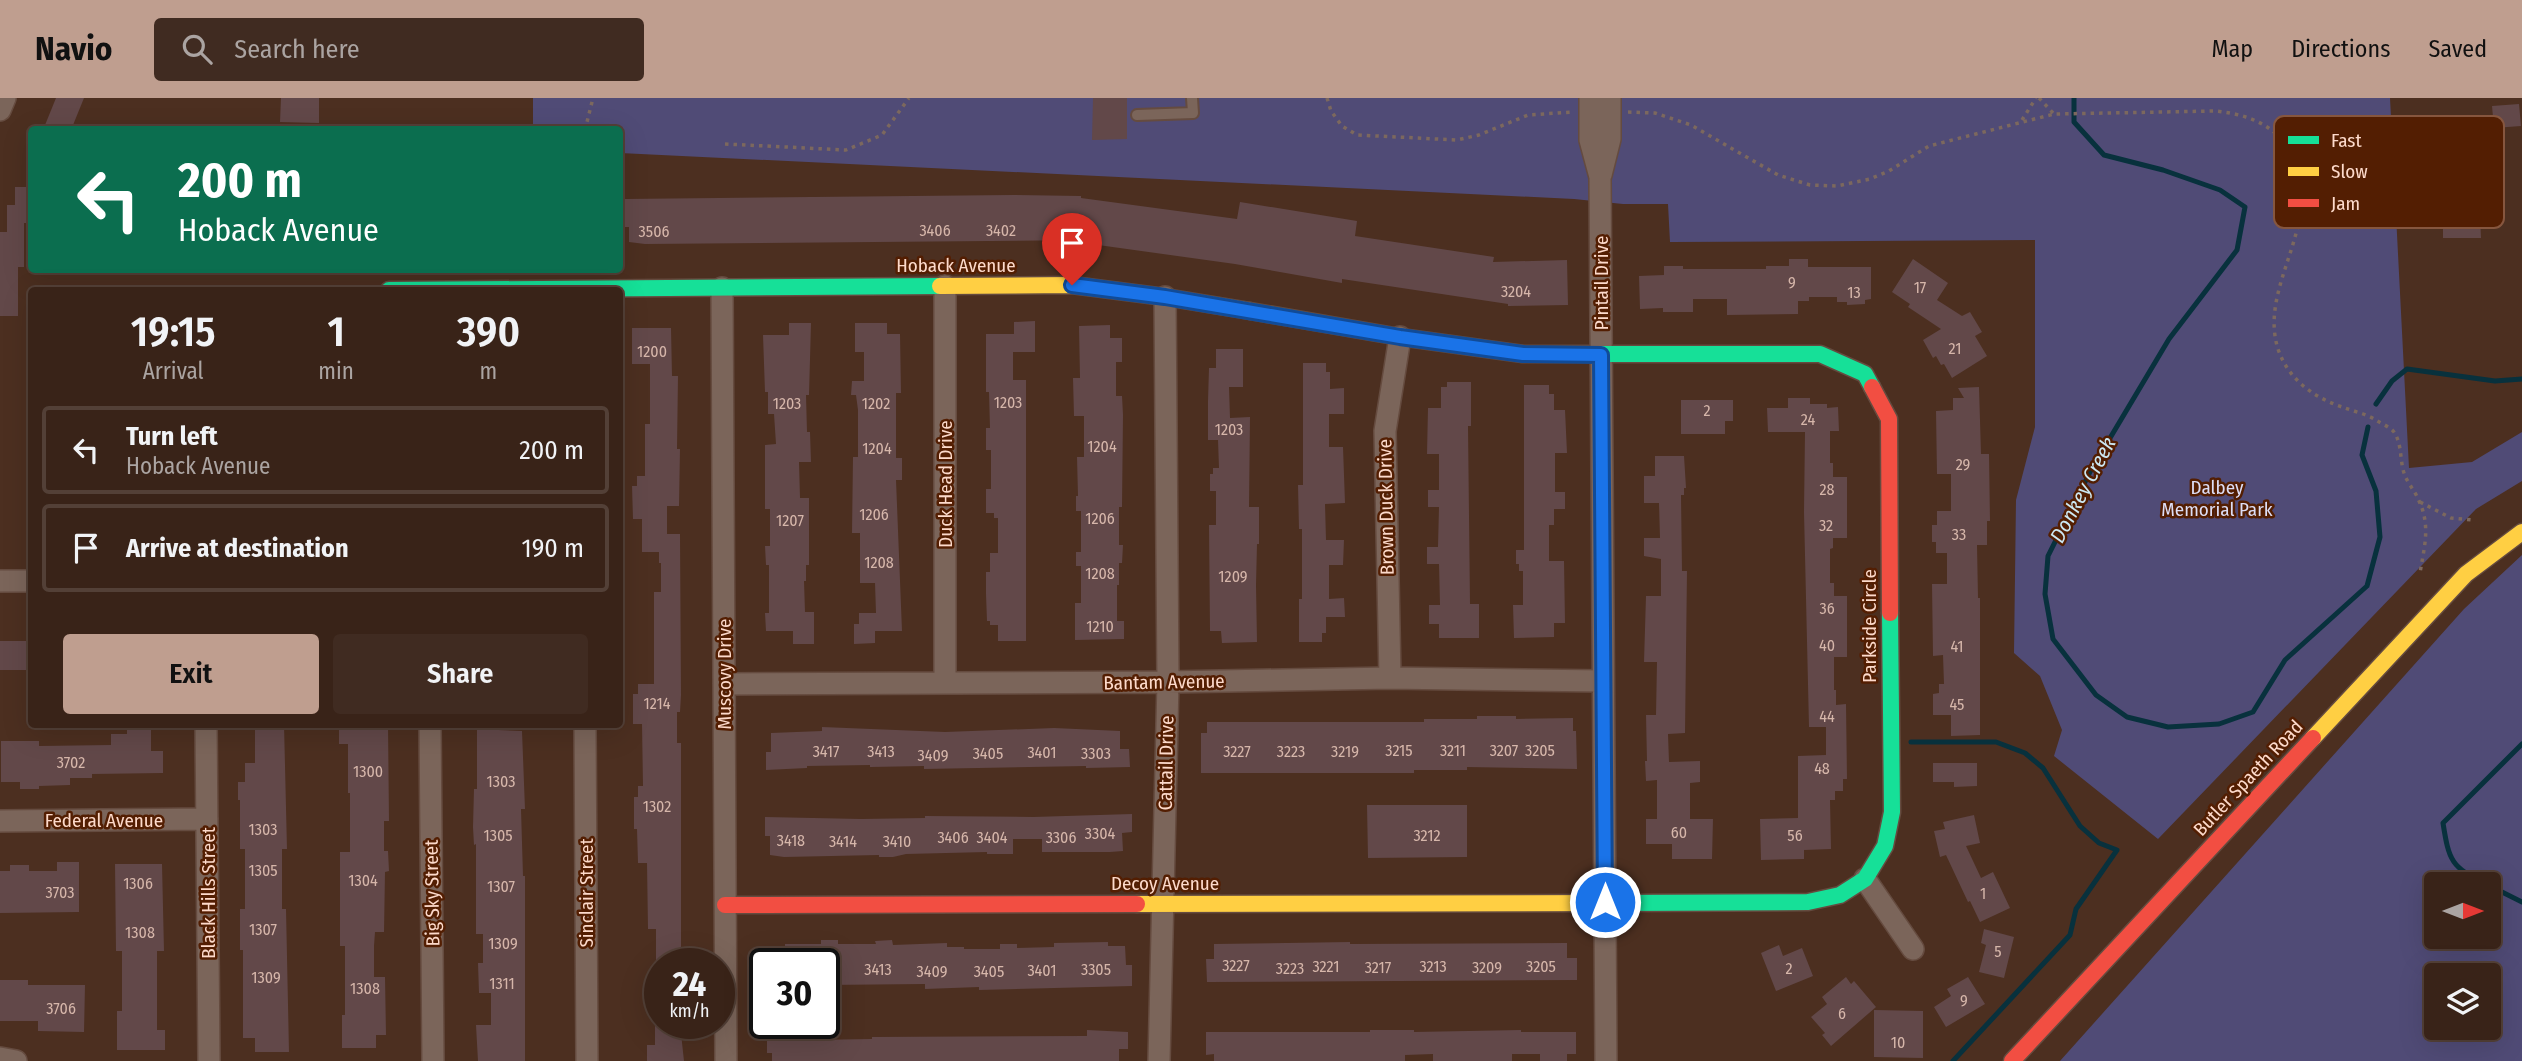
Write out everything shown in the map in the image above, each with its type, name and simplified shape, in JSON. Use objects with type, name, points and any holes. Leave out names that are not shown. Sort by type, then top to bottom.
[{"type":"street","points":[[0,110],[5,98]]},
{"type":"street","name":"Pintail Drive","points":[[1585,105],[1590,140],[1600,177],[1605,1061]]},
{"type":"street","name":"Pintail Drive","points":[[1600,177],[1611,138],[1614,105]]},
{"type":"street","name":"Hoback Avenue","points":[[623,289],[1072,285],[1165,297],[1400,337],[1523,354],[1601,355]]},
{"type":"street","name":"Duck Head Drive","points":[[945,286],[946,683]]},
{"type":"street","name":"Muscovy Drive","points":[[722,288],[726,1061]]},
{"type":"street","name":"Cattail Drive","points":[[1159,1061],[1168,682],[1165,297]]},
{"type":"street","name":"Brown Duck Drive","points":[[1390,678],[1385,431],[1400,337]]},
{"type":"street","name":"Parkside Circle","points":[[1601,355],[1820,354],[1865,374],[1889,419],[1892,812],[1885,846],[1865,879],[1840,895],[1808,902],[1605,902]]},
{"type":"street","name":"Butler Spaeth Road","points":[[2012,1061],[2466,574],[2522,532]]},
{"type":"street","points":[[0,581],[28,581]]},
{"type":"street","name":"Bantam Avenue","points":[[724,684],[1390,678],[1603,681]]},
{"type":"street","name":"Black Hills Street","points":[[206,728],[209,1061]]},
{"type":"street","name":"Big Sky Street","points":[[430,728],[433,1061]]},
{"type":"street","name":"Sinclair Street","points":[[585,728],[587,1061]]},
{"type":"street","name":"Federal Avenue","points":[[0,821],[207,819]]},
{"type":"street","points":[[1865,879],[1913,949]]},
{"type":"street","name":"Decoy Avenue","points":[[725,905],[1605,902]]},
{"type":"street","points":[[0,1058],[16,1061]]},
{"type":"lane","points":[[1136,115],[1193,113],[1192,98]]},
{"type":"path","points":[[586,126],[593,98]]},
{"type":"path","points":[[725,144],[846,150],[882,135],[909,98]]},
{"type":"path","points":[[1327,98],[1331,111],[1342,126],[1357,135],[1457,140],[1479,135],[1528,115],[1585,105]]},
{"type":"path","points":[[2021,122],[2037,98],[2054,114]]},
{"type":"path","points":[[1614,105],[1655,113],[1691,125],[1779,175],[1810,185],[1837,186],[1870,180],[1929,146],[2054,114],[2216,111],[2240,114],[2263,124],[2274,133]]},
{"type":"path","points":[[2296,228],[2277,301],[2274,324],[2278,348],[2288,370],[2306,389],[2328,402],[2371,417],[2393,431],[2398,442],[2404,475],[2420,502],[2428,529],[2420,573]]},
{"type":"path","points":[[2420,502],[2452,518],[2472,520]]},
{"type":"green space","name":"Dalbey Memorial Park","points":[[533,98],[2390,98],[2391,116],[2274,116],[2274,228],[2397,228],[2409,468],[2472,462],[2522,432],[2522,481],[2476,509],[2158,839],[2054,756],[2062,730],[2040,676],[2014,653],[2016,500],[2035,427],[2035,240],[1670,242],[1668,204],[1623,204],[1574,199],[623,153],[623,126],[533,126]]},
{"type":"green space","points":[[2522,555],[2522,1061],[2060,1061],[2464,609]]},
{"type":"building","points":[[56,98],[84,98],[73,126],[45,126]]},
{"type":"building","points":[[281,98],[319,98],[319,123],[280,122]]},
{"type":"building","points":[[1093,98],[1127,98],[1127,139],[1092,140]]},
{"type":"building","points":[[2519,104],[2521,126],[2504,127],[2504,116],[2493,116],[2492,106]]},
{"type":"building","points":[[15,187],[28,187],[28,223],[24,223],[24,267],[18,267],[18,316],[0,316],[0,232],[7,232],[7,205],[15,205]]},
{"type":"building","points":[[1081,196],[1237,219],[1240,202],[1357,221],[1355,236],[1494,257],[1493,262],[1567,260],[1568,305],[1508,306],[1342,279],[1342,283],[1235,264],[1091,244],[1092,240],[645,244],[629,242],[629,227],[625,227],[625,199]]},
{"type":"building","points":[[2443,228],[2481,228],[2481,238],[2443,238]]},
{"type":"building","points":[[1789,259],[1808,259],[1808,267],[1871,267],[1871,299],[1865,300],[1865,304],[1847,305],[1847,302],[1837,302],[1837,297],[1809,297],[1809,301],[1798,301],[1798,314],[1727,315],[1727,299],[1693,299],[1693,312],[1663,312],[1663,308],[1640,309],[1639,276],[1664,275],[1664,266],[1683,266],[1683,269],[1766,269],[1766,266],[1789,266]]},
{"type":"building","points":[[1913,259],[1948,283],[1937,300],[1962,316],[1970,312],[1982,332],[1975,336],[1987,356],[1952,378],[1944,364],[1941,365],[1936,356],[1933,358],[1923,340],[1941,329],[1908,307],[1910,304],[1892,292]]},
{"type":"building","points":[[1035,321],[1035,352],[1013,352],[1013,380],[1026,380],[1026,641],[998,641],[998,625],[990,625],[990,621],[987,621],[986,572],[990,572],[990,553],[998,553],[998,518],[994,518],[994,513],[986,513],[986,489],[991,489],[991,450],[986,450],[986,428],[990,428],[989,392],[986,392],[986,334],[1014,334],[1014,322]]},
{"type":"building","points":[[789,323],[811,323],[809,395],[806,395],[811,462],[799,462],[800,498],[809,498],[809,565],[806,565],[804,581],[805,612],[814,612],[814,644],[793,644],[793,631],[766,631],[765,613],[769,613],[769,565],[766,565],[765,546],[770,546],[770,509],[765,509],[765,445],[776,444],[774,414],[768,414],[768,392],[765,392],[763,335],[789,335]]},
{"type":"building","points":[[855,323],[887,323],[887,334],[900,334],[901,393],[896,393],[896,458],[902,458],[902,480],[896,480],[902,631],[875,631],[875,643],[854,644],[854,624],[859,624],[859,613],[876,613],[875,583],[860,583],[860,533],[852,533],[853,457],[858,457],[858,410],[856,395],[851,395],[852,381],[864,381],[864,352],[855,352]]},
{"type":"building","points":[[1110,325],[1110,338],[1122,338],[1122,362],[1116,362],[1116,396],[1122,396],[1123,415],[1119,545],[1123,545],[1117,585],[1117,621],[1124,621],[1124,639],[1075,640],[1075,603],[1081,603],[1081,566],[1076,566],[1076,552],[1081,552],[1081,511],[1076,511],[1077,457],[1084,457],[1084,416],[1074,416],[1073,378],[1080,378],[1079,326]]},
{"type":"building","points":[[632,328],[671,328],[672,376],[678,376],[679,506],[667,506],[667,534],[680,534],[681,695],[680,712],[677,712],[677,743],[681,743],[681,948],[656,948],[656,929],[648,929],[647,863],[638,863],[637,829],[634,829],[634,797],[638,797],[638,786],[643,786],[642,724],[633,724],[633,694],[638,694],[638,684],[654,684],[654,592],[661,592],[661,563],[659,552],[642,552],[642,519],[633,519],[632,486],[637,486],[637,476],[645,476],[645,424],[650,424],[650,364],[632,364]]},
{"type":"building","points":[[1216,349],[1243,349],[1243,387],[1229,387],[1230,418],[1250,417],[1249,507],[1259,507],[1257,642],[1222,643],[1221,631],[1210,631],[1209,525],[1216,525],[1216,491],[1210,491],[1210,474],[1213,474],[1213,468],[1219,468],[1218,440],[1208,440],[1208,401],[1209,368],[1216,368]]},
{"type":"building","points":[[1303,363],[1326,363],[1326,372],[1330,372],[1330,389],[1344,388],[1344,414],[1329,414],[1329,447],[1343,447],[1345,503],[1325,504],[1326,540],[1344,540],[1343,565],[1329,565],[1329,599],[1344,598],[1345,617],[1326,617],[1326,633],[1322,633],[1322,642],[1299,642],[1302,529],[1299,529],[1298,485],[1303,485]]},
{"type":"building","points":[[1447,382],[1471,382],[1471,426],[1468,426],[1470,604],[1479,604],[1479,638],[1439,638],[1439,624],[1429,624],[1429,605],[1440,605],[1439,564],[1427,564],[1427,547],[1438,547],[1439,507],[1428,507],[1428,490],[1439,490],[1439,454],[1427,454],[1428,408],[1441,408],[1441,387],[1447,387]]},
{"type":"building","points":[[1524,385],[1549,385],[1549,394],[1554,394],[1554,410],[1565,410],[1567,453],[1555,453],[1555,492],[1565,492],[1565,509],[1554,509],[1554,525],[1549,525],[1549,561],[1564,561],[1565,623],[1554,623],[1554,637],[1514,638],[1513,605],[1523,605],[1523,571],[1519,571],[1519,564],[1516,564],[1516,550],[1524,550]]},
{"type":"building","points":[[1979,387],[1981,454],[1989,454],[1990,521],[1987,521],[1987,545],[1977,545],[1980,598],[1980,735],[1951,736],[1951,715],[1933,715],[1933,694],[1939,693],[1939,684],[1944,684],[1943,655],[1933,656],[1932,584],[1947,584],[1947,553],[1936,553],[1936,542],[1932,542],[1932,525],[1937,525],[1937,511],[1951,511],[1951,474],[1937,474],[1936,411],[1953,410],[1953,398],[1964,398],[1958,388]]},
{"type":"building","points":[[1788,398],[1810,398],[1810,404],[1827,404],[1827,408],[1838,407],[1839,431],[1830,431],[1830,463],[1833,463],[1833,477],[1847,477],[1847,538],[1833,538],[1833,548],[1830,549],[1830,583],[1834,583],[1834,596],[1847,596],[1847,657],[1834,657],[1834,690],[1836,705],[1846,704],[1847,779],[1843,779],[1843,791],[1835,791],[1835,800],[1830,800],[1831,849],[1804,850],[1804,859],[1761,860],[1760,819],[1798,818],[1798,756],[1826,755],[1826,727],[1809,727],[1805,432],[1768,432],[1767,408],[1788,408]]},
{"type":"building","points":[[1681,400],[1733,400],[1733,421],[1725,421],[1725,434],[1681,434]]},
{"type":"building","points":[[1655,456],[1684,456],[1686,488],[1684,495],[1681,495],[1682,571],[1687,571],[1685,733],[1668,734],[1669,762],[1700,761],[1700,782],[1690,783],[1690,819],[1713,819],[1712,859],[1672,859],[1672,844],[1646,844],[1646,819],[1657,819],[1657,780],[1646,781],[1645,761],[1646,715],[1656,715],[1657,662],[1644,662],[1646,596],[1661,596],[1661,559],[1644,556],[1644,538],[1660,538],[1659,503],[1644,503],[1644,476],[1655,476]]},
{"type":"building","points":[[0,641],[28,641],[28,670],[0,670]]},
{"type":"building","points":[[1477,716],[1516,716],[1516,719],[1573,718],[1577,769],[1467,767],[1467,770],[1414,770],[1414,773],[1201,773],[1201,733],[1207,733],[1207,722],[1424,722],[1424,719],[1477,719]]},
{"type":"building","points":[[822,727],[945,732],[1054,728],[1120,731],[1120,749],[1129,749],[1130,767],[924,769],[924,766],[870,765],[766,770],[766,752],[771,752],[771,733],[822,731]]},
{"type":"building","points":[[127,728],[151,728],[151,751],[163,751],[163,773],[92,774],[92,778],[70,778],[70,785],[39,786],[39,789],[20,789],[20,782],[1,782],[1,741],[39,741],[39,746],[111,745],[111,734],[127,734]]},
{"type":"building","points":[[255,728],[284,728],[287,849],[282,849],[282,909],[286,909],[289,1052],[255,1052],[255,1038],[243,1038],[240,909],[245,909],[245,849],[240,849],[238,782],[245,782],[245,763],[255,763]]},
{"type":"building","points":[[339,728],[388,728],[389,821],[384,821],[384,851],[388,851],[389,871],[385,872],[384,932],[375,932],[374,946],[374,977],[385,977],[386,1035],[376,1035],[376,1048],[342,1048],[345,946],[340,946],[340,852],[350,852],[350,793],[348,744],[339,744]]},
{"type":"building","points":[[477,728],[522,731],[525,809],[521,809],[525,876],[525,1061],[478,1061],[476,1025],[491,1025],[491,993],[479,993],[478,963],[483,963],[483,934],[476,934],[476,844],[474,845],[473,827],[474,789],[477,789]]},
{"type":"building","points":[[1933,763],[1977,763],[1977,786],[1954,787],[1954,782],[1933,782]]},
{"type":"building","points":[[1367,805],[1467,805],[1467,857],[1368,858]]},
{"type":"building","points":[[1132,814],[1132,832],[1122,833],[1123,851],[1110,852],[1042,852],[1042,839],[1013,839],[1013,854],[987,852],[906,854],[893,857],[784,857],[770,855],[770,836],[765,836],[765,817],[861,819]]},
{"type":"building","points":[[1974,815],[1980,843],[1966,846],[1981,878],[1993,872],[2010,908],[1980,922],[1946,855],[1940,857],[1934,831],[1945,829],[1943,822]]},
{"type":"building","points":[[57,862],[79,862],[79,912],[0,913],[0,871],[10,871],[10,865],[29,865],[29,871],[57,871]]},
{"type":"building","points":[[115,864],[162,864],[164,951],[157,951],[157,1030],[165,1030],[165,1050],[117,1050],[117,1011],[122,1011],[122,951],[116,951]]},
{"type":"building","points":[[1984,929],[2014,937],[2004,978],[1979,972],[1986,945],[1981,943]]},
{"type":"building","points":[[821,940],[838,940],[838,944],[876,944],[875,941],[892,940],[893,945],[947,943],[947,947],[964,949],[1000,949],[1000,944],[1017,944],[1017,948],[1054,947],[1054,943],[1108,942],[1108,946],[1125,946],[1126,965],[1132,965],[1132,986],[979,990],[979,987],[925,989],[925,984],[840,985],[840,948],[769,948],[785,947],[785,944],[821,944]]},
{"type":"building","points":[[1567,943],[1567,958],[1577,958],[1577,980],[1207,982],[1206,959],[1214,959],[1214,944]]},
{"type":"building","points":[[1779,945],[1783,956],[1802,948],[1813,976],[1776,991],[1761,953]]},
{"type":"building","points":[[1846,977],[1851,984],[1854,981],[1876,1007],[1831,1046],[1822,1035],[1825,1033],[1811,1017],[1827,1004],[1822,997]]},
{"type":"building","points":[[1968,977],[1985,1004],[1946,1027],[1934,1007],[1951,996],[1947,989]]},
{"type":"building","points":[[0,980],[28,980],[28,985],[85,985],[84,1032],[38,1031],[38,1021],[0,1021]]},
{"type":"building","points":[[1874,1010],[1923,1011],[1923,1058],[1874,1057]]},
{"type":"building","points":[[1087,1030],[1128,1032],[1128,1049],[1119,1049],[1119,1061],[772,1061],[772,1053],[767,1053],[767,1039],[1087,1036]]},
{"type":"building","points":[[1206,1032],[1576,1032],[1576,1054],[1567,1054],[1567,1061],[1540,1061],[1540,1054],[1512,1054],[1512,1061],[1433,1061],[1433,1054],[1405,1055],[1405,1061],[1214,1061],[1214,1054],[1206,1055]]},
{"type":"building","points":[[655,1039],[682,1039],[684,1061],[647,1061],[647,1045],[655,1045]]},
{"type":"waterway","name":"Donkey Creek","points":[[2074,98],[2074,122],[2104,155],[2163,170],[2220,190],[2245,207],[2237,250],[2169,339],[2091,470],[2048,556],[2045,594],[2053,639],[2096,695],[2127,717],[2168,727],[2219,724],[2253,712],[2285,660],[2367,586],[2380,537],[2376,491],[2362,455],[2368,427]]},
{"type":"waterway","name":"Donkey Creek","points":[[2376,404],[2392,381],[2407,369],[2495,381],[2522,379]]},
{"type":"waterway","points":[[1911,742],[1996,742],[2025,753],[2043,768],[2080,826],[2099,843],[2117,850],[2076,909],[2070,935],[1953,1061]]},
{"type":"waterway","name":"Donkey Creek","points":[[2464,872],[2450,855],[2443,823],[2522,744]]},
{"type":"waterway","name":"Donkey Creek","points":[[2501,892],[2522,902]]},
{"type":"traffic: fast","points":[[623,288],[940,286]]},
{"type":"traffic: fast","points":[[1250,311],[1400,337],[1523,354],[1820,354],[1865,374],[1872,387]]},
{"type":"traffic: fast","points":[[1622,903],[1808,902],[1840,895],[1865,879],[1885,846],[1892,812],[1890,613]]},
{"type":"traffic: slow","points":[[940,286],[1072,285],[1250,311]]},
{"type":"traffic: slow","points":[[2313,738],[2466,574],[2522,532]]},
{"type":"traffic: slow","points":[[1137,904],[1622,903]]},
{"type":"traffic: jam","points":[[1872,387],[1889,419],[1890,613]]},
{"type":"traffic: jam","points":[[2012,1061],[2313,738]]},
{"type":"traffic: jam","points":[[725,905],[1137,904]]},
{"type":"route","points":[[1072,285],[1165,297],[1400,337],[1523,354],[1601,355],[1605,902]]}]
